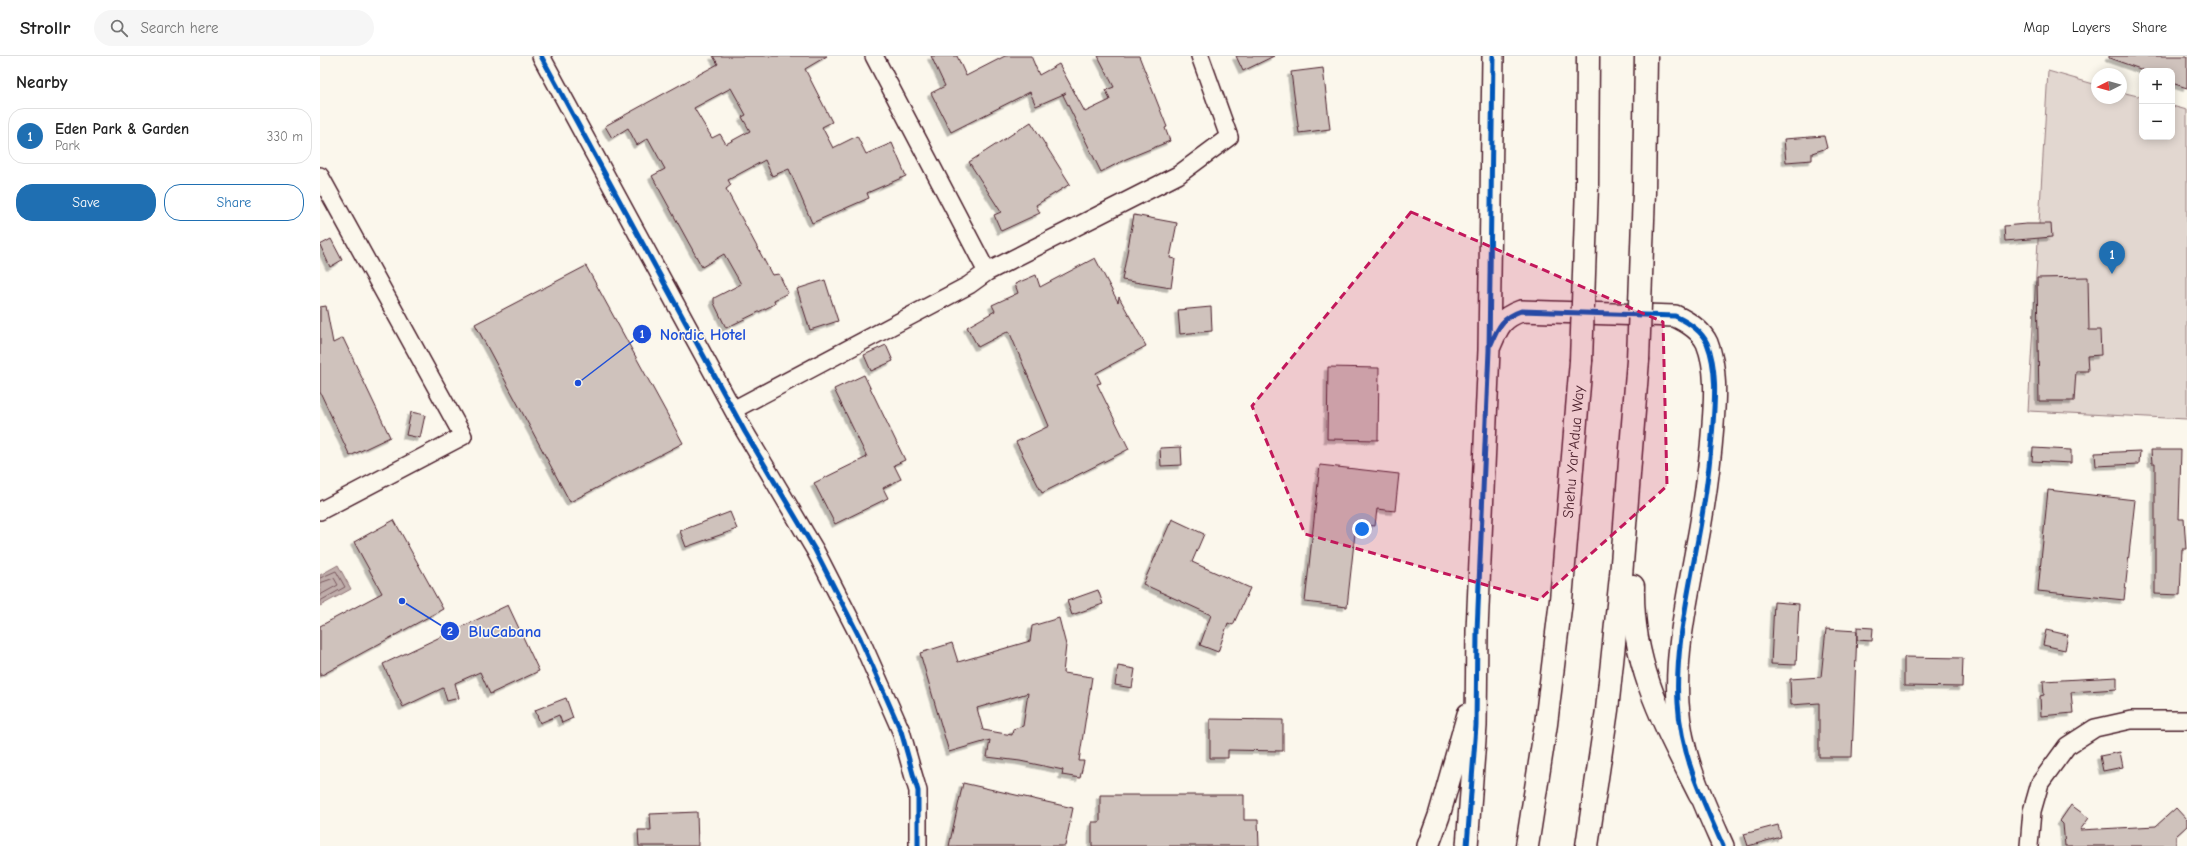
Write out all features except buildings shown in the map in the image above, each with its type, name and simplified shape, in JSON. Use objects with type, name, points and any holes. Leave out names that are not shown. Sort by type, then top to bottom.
[{"type":"highway","name":"Shehu Yar'Adua Way","points":[[1527,846],[1546,724],[1561,600],[1580,361],[1587,186],[1588,56]]},
{"type":"highway","points":[[1587,846],[1607,710],[1621,576],[1638,360],[1644,192],[1646,56]]},
{"type":"highway","points":[[1630,453],[1634,526],[1632,614],[1636,640],[1643,670],[1655,702],[1700,795]]},
{"type":"street","points":[[541,56],[733,410],[814,550],[860,638],[901,731],[918,791],[918,846]]},
{"type":"street","points":[[874,56],[987,272]]},
{"type":"street","points":[[733,410],[969,285],[987,272],[1178,175],[1229,137],[1200,56]]},
{"type":"street","points":[[1436,825],[1468,839],[1476,726],[1476,689],[1489,350],[1493,56]]},
{"type":"street","points":[[320,176],[463,436],[320,511]]},
{"type":"street","points":[[1489,350],[1502,321],[1509,315],[1521,311],[1675,316],[1697,330],[1706,343],[1714,378],[1712,448],[1683,627],[1678,701],[1680,735],[1700,795],[1723,846]]},
{"type":"street","points":[[1428,846],[1436,825],[1476,689]]},
{"type":"street","points":[[2029,846],[2032,810],[2040,783],[2067,746],[2095,728],[2131,720],[2187,720]]},
{"type":"highlighted area","points":[[1411,212],[1663,322],[1667,486],[1539,600],[1305,534],[1252,406]]},
{"type":"shaded area","points":[[2048,71],[2091,83],[2091,104],[2127,104],[2127,93],[2139,96],[2139,140],[2175,140],[2175,107],[2187,110],[2187,419],[2028,411]]},
{"type":"water","points":[[338,565],[351,589],[320,606],[320,575]]},
{"type":"cycle path","points":[[541,56],[745,432],[815,550],[860,638],[901,731],[918,791],[918,846]]},
{"type":"cycle path","points":[[1467,846],[1476,726],[1477,631],[1489,350],[1493,56]]},
{"type":"cycle path","points":[[1491,344],[1502,323],[1510,316],[1521,311],[1675,316],[1694,327],[1707,343],[1714,373],[1712,440],[1704,503],[1680,645],[1678,665],[1678,703],[1683,741],[1688,759],[1700,794],[1723,846]]},
{"type":"place","name":"Eden Park & Garden","points":[[2112,274]]},
{"type":"place","name":"Nordic Hotel","points":[[578,383]]},
{"type":"place","name":"BluCabana","points":[[402,601]]}]
